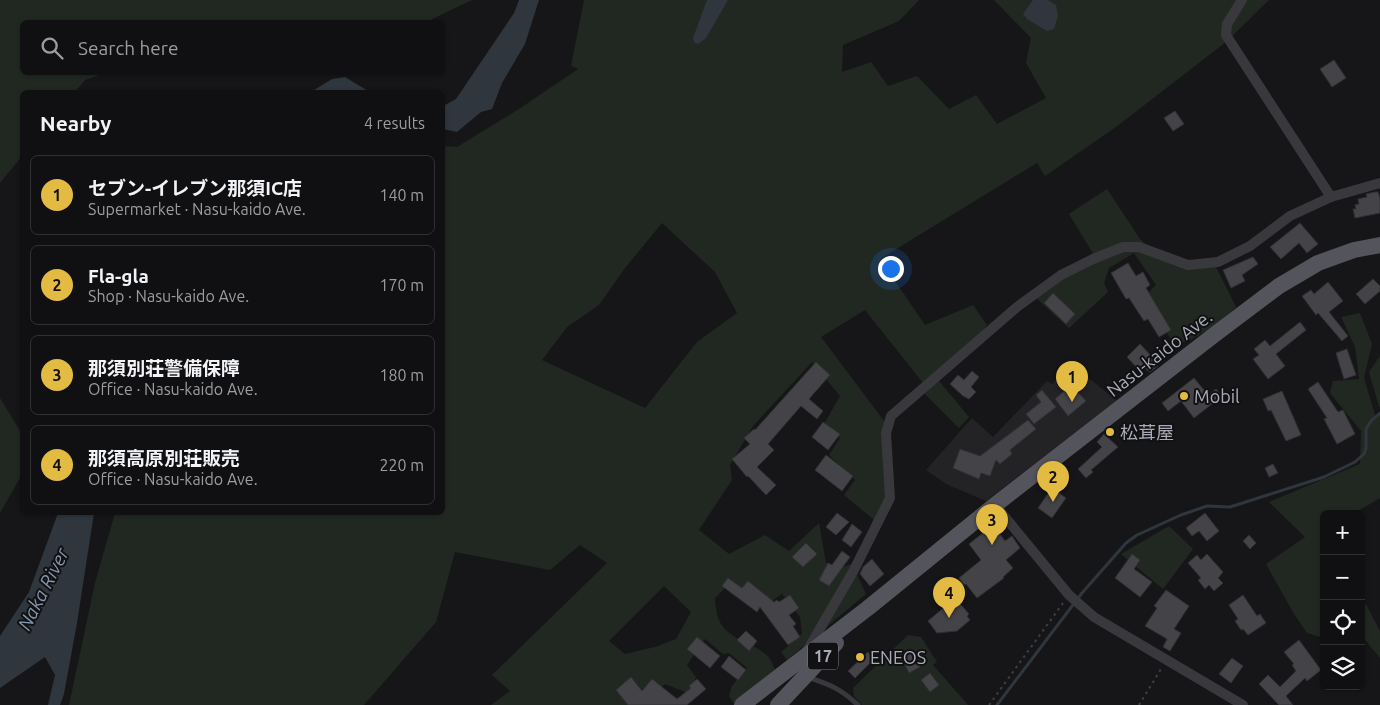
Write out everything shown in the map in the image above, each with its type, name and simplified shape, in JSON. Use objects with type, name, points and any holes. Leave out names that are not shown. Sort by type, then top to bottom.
[{"type":"main road","name":"Nasu-kaido Ave.","points":[[742,705],[1279,286],[1318,263],[1354,250],[1380,245]]},
{"type":"main road","name":"17","points":[[778,705],[868,608]]},
{"type":"street","points":[[1242,0],[1227,24],[1226,35],[1331,197]]},
{"type":"street","points":[[803,658],[854,570],[890,498],[886,434],[891,416],[1017,307],[1062,275],[1093,259],[1123,247],[1139,247],[1188,264],[1218,262],[1250,246],[1290,216],[1331,197],[1380,183]]},
{"type":"street","points":[[995,506],[1081,607],[1094,617],[1243,705]]},
{"type":"lane","points":[[804,676],[833,685],[858,705]]},
{"type":"path","points":[[989,705],[1070,596]]},
{"type":"path","points":[[1140,705],[1166,660]]},
{"type":"shaded area","points":[[0,0],[472,0],[430,20],[20,20],[20,75],[99,75],[85,80],[77,90],[20,90],[20,158],[0,183]]},
{"type":"shaded area","points":[[584,0],[919,0],[899,21],[843,45],[842,72],[871,62],[888,86],[917,76],[949,109],[976,95],[997,124],[1046,98],[1026,63],[1031,38],[994,0],[1269,0],[1226,42],[1116,127],[1045,176],[1037,163],[880,259],[925,325],[973,305],[987,325],[976,339],[934,375],[969,417],[959,428],[925,394],[923,383],[865,310],[821,337],[884,421],[886,497],[874,520],[844,495],[855,480],[829,455],[840,438],[824,424],[840,396],[812,362],[753,426],[730,465],[732,480],[699,530],[729,554],[765,535],[789,551],[819,523],[826,563],[837,569],[852,564],[866,594],[787,660],[781,652],[802,634],[800,617],[782,594],[770,602],[731,582],[715,598],[720,622],[729,633],[766,654],[775,669],[733,703],[729,696],[732,686],[747,668],[729,653],[723,654],[705,639],[687,665],[696,677],[688,693],[665,684],[641,705],[491,705],[510,691],[492,675],[607,563],[580,545],[550,570],[455,552],[436,622],[364,705],[69,705],[95,583],[114,515],[445,515],[445,146],[457,147],[519,109],[578,69],[571,66]],"holes":[[[662,223],[715,272],[737,313],[697,342],[645,408],[542,360],[567,327],[599,305],[625,268]],[[664,586],[691,612],[676,639],[655,647],[625,654],[609,641]]]},
{"type":"shaded area","points":[[1107,189],[1140,239],[1153,251],[1188,265],[1214,263],[1236,307],[1216,325],[1187,342],[1172,342],[1147,294],[1156,285],[1134,253],[1109,268],[1104,283],[1108,292],[1069,328],[1035,297],[1063,276],[1097,260],[1069,214]]},
{"type":"shaded area","points":[[1360,313],[1372,344],[1364,378],[1375,415],[1380,414],[1380,498],[1360,510],[1320,510],[1320,637],[1307,633],[1266,564],[1305,537],[1269,502],[1360,464],[1361,431],[1330,393],[1333,381],[1359,379],[1355,347],[1341,317]]},
{"type":"shaded area","points":[[1380,356],[1380,406],[1379,407],[1369,372]]},
{"type":"shaded area","points":[[1064,371],[1080,381],[1085,375],[1117,401],[986,501],[946,484],[926,470],[972,418],[993,437],[1047,381],[1052,384]]},
{"type":"shaded area","points":[[0,398],[20,431],[20,478],[0,513]]},
{"type":"shaded area","points":[[1169,526],[1193,549],[1163,589],[1121,554]]},
{"type":"shaded area","points":[[1365,603],[1380,631],[1380,658],[1365,640]]},
{"type":"shaded area","points":[[908,635],[921,637],[937,662],[933,665],[968,705],[862,705],[854,696],[853,688]]},
{"type":"water","points":[[519,0],[539,0],[525,44],[502,83],[492,109],[481,112],[457,132],[445,129],[445,105],[456,99],[514,13]]},
{"type":"water","points":[[707,0],[728,0],[706,38],[698,44],[694,42],[693,38]]},
{"type":"water","points":[[1033,0],[1048,0],[1056,5],[1058,16],[1054,29],[1047,31],[1027,19],[1023,14]]},
{"type":"water","points":[[345,77],[366,90],[314,90],[332,79]]},
{"type":"water","name":"Naka River","points":[[57,515],[94,515],[77,623],[64,694],[60,705],[48,705],[55,675],[45,657],[0,688],[0,636],[29,592]]},
{"type":"building","points":[[1334,60],[1346,78],[1332,87],[1320,69]]},
{"type":"building","points":[[1175,111],[1184,124],[1173,131],[1164,118]]},
{"type":"building","points":[[1378,192],[1380,198],[1380,213],[1355,218],[1353,209],[1356,209],[1355,205],[1359,204],[1358,199],[1367,197],[1366,194]]},
{"type":"building","points":[[1300,223],[1318,244],[1307,253],[1299,243],[1281,259],[1270,247]]},
{"type":"building","points":[[1253,257],[1258,264],[1242,275],[1245,281],[1231,288],[1223,270]]},
{"type":"building","points":[[1128,263],[1136,276],[1143,272],[1150,285],[1146,288],[1171,330],[1159,337],[1148,319],[1144,321],[1129,298],[1126,299],[1111,273]]},
{"type":"building","points":[[1373,279],[1380,286],[1380,291],[1365,304],[1356,294]]},
{"type":"building","points":[[1328,282],[1343,301],[1329,312],[1348,336],[1342,341],[1318,313],[1316,315],[1302,296],[1311,290],[1314,294]]},
{"type":"building","points":[[1053,293],[1075,314],[1066,324],[1044,303]]},
{"type":"building","points":[[1300,322],[1306,330],[1276,354],[1285,366],[1268,379],[1253,359],[1259,355],[1254,349],[1265,340],[1270,346]]},
{"type":"building","points":[[1140,344],[1158,366],[1150,372],[1141,366],[1138,369],[1127,357]]},
{"type":"building","points":[[1347,349],[1356,375],[1344,379],[1336,353]]},
{"type":"building","points":[[816,362],[830,375],[809,399],[823,411],[817,419],[801,406],[768,444],[774,450],[757,467],[776,485],[766,495],[732,459],[750,444],[744,438],[755,430]]},
{"type":"building","points":[[972,371],[979,377],[971,387],[976,392],[969,399],[950,384],[958,375],[964,380]]},
{"type":"building","points":[[1194,378],[1208,395],[1216,389],[1222,396],[1194,418],[1181,401],[1168,411],[1162,403]]},
{"type":"building","points":[[1318,382],[1338,412],[1343,410],[1355,434],[1337,444],[1324,419],[1327,418],[1308,389]]},
{"type":"building","points":[[1071,385],[1086,401],[1068,416],[1055,399]]},
{"type":"building","points":[[1042,390],[1056,407],[1034,424],[1026,414],[1041,402],[1036,395]]},
{"type":"building","points":[[1282,391],[1301,435],[1286,441],[1271,410],[1268,411],[1263,399]]},
{"type":"building","points":[[1028,420],[1036,429],[1010,450],[1012,454],[1000,464],[996,460],[990,476],[981,473],[979,479],[953,468],[960,449],[980,456]]},
{"type":"building","points":[[823,422],[840,434],[828,450],[812,437]]},
{"type":"building","points":[[1104,434],[1118,447],[1091,470],[1093,472],[1086,478],[1078,469],[1102,447],[1097,442]]},
{"type":"building","points":[[826,455],[853,476],[842,491],[815,470]]},
{"type":"building","points":[[1273,464],[1278,473],[1269,477],[1265,468]]},
{"type":"building","points":[[1052,488],[1066,498],[1052,518],[1038,508]]},
{"type":"building","points":[[837,513],[849,522],[836,535],[826,527]]},
{"type":"building","points":[[1205,513],[1219,531],[1207,541],[1199,531],[1192,536],[1186,528]]},
{"type":"building","points":[[852,524],[862,532],[851,547],[842,540]]},
{"type":"building","points":[[993,525],[1005,541],[1012,536],[1020,548],[1006,560],[1013,568],[1004,578],[977,598],[959,578],[981,560],[969,544]]},
{"type":"building","points":[[1249,535],[1256,543],[1250,549],[1243,541]]},
{"type":"building","points":[[806,543],[817,554],[803,567],[792,557]]},
{"type":"building","points":[[842,551],[850,557],[829,586],[819,580],[828,563],[832,565]]},
{"type":"building","points":[[1132,554],[1140,560],[1134,569],[1152,582],[1140,597],[1115,578]]},
{"type":"building","points":[[1207,554],[1223,572],[1218,578],[1223,583],[1214,591],[1209,585],[1205,589],[1198,580],[1201,578],[1188,563],[1197,555],[1201,560]]},
{"type":"building","points":[[872,559],[884,574],[870,586],[860,574],[863,567]]},
{"type":"building","points":[[728,578],[742,588],[748,581],[774,602],[777,600],[779,602],[790,595],[799,608],[789,615],[796,624],[793,626],[800,637],[788,645],[760,607],[757,612],[722,586]]},
{"type":"building","points":[[1166,590],[1189,606],[1174,629],[1181,633],[1170,651],[1163,647],[1167,639],[1145,626],[1157,608],[1154,606]]},
{"type":"building","points":[[1243,595],[1257,616],[1260,614],[1266,623],[1248,635],[1243,629],[1241,630],[1235,621],[1238,619],[1229,605]]},
{"type":"building","points":[[955,598],[969,614],[967,616],[970,620],[957,631],[937,633],[928,621]]},
{"type":"building","points":[[746,631],[757,641],[749,651],[737,640]]},
{"type":"building","points":[[697,637],[720,656],[710,668],[687,649]]},
{"type":"building","points":[[1299,640],[1320,669],[1320,671],[1307,681],[1305,678],[1286,696],[1293,705],[1279,705],[1259,684],[1268,675],[1280,687],[1296,671],[1292,665],[1294,664],[1284,652]]},
{"type":"building","points":[[912,651],[920,667],[909,673],[901,656]]},
{"type":"building","points":[[868,652],[874,659],[855,678],[848,671]]},
{"type":"building","points":[[729,656],[746,670],[738,680],[721,667]]},
{"type":"building","points":[[1232,658],[1243,666],[1231,683],[1219,674]]},
{"type":"building","points":[[930,673],[939,685],[930,692],[921,680]]},
{"type":"building","points":[[631,677],[642,691],[652,679],[677,699],[691,688],[689,686],[697,679],[706,689],[687,705],[628,705],[616,690]]},
{"type":"waterway","points":[[997,705],[1082,593],[1126,543],[1137,535],[1181,515],[1207,506],[1230,507],[1324,477],[1355,462],[1364,454],[1366,448],[1366,429],[1371,421],[1380,413]]},
{"type":"place","name":"Mobil","points":[[1184,396]]},
{"type":"place","name":"セブン-イレブン那須IC店","points":[[1072,402]]},
{"type":"place","name":"松茸屋","points":[[1110,432]]},
{"type":"place","name":"Fla-gla","points":[[1053,502]]},
{"type":"place","name":"那須別荘警備保障","points":[[992,545]]},
{"type":"place","name":"那須高原別荘販売","points":[[949,618]]},
{"type":"place","name":"ENEOS","points":[[860,657]]}]
